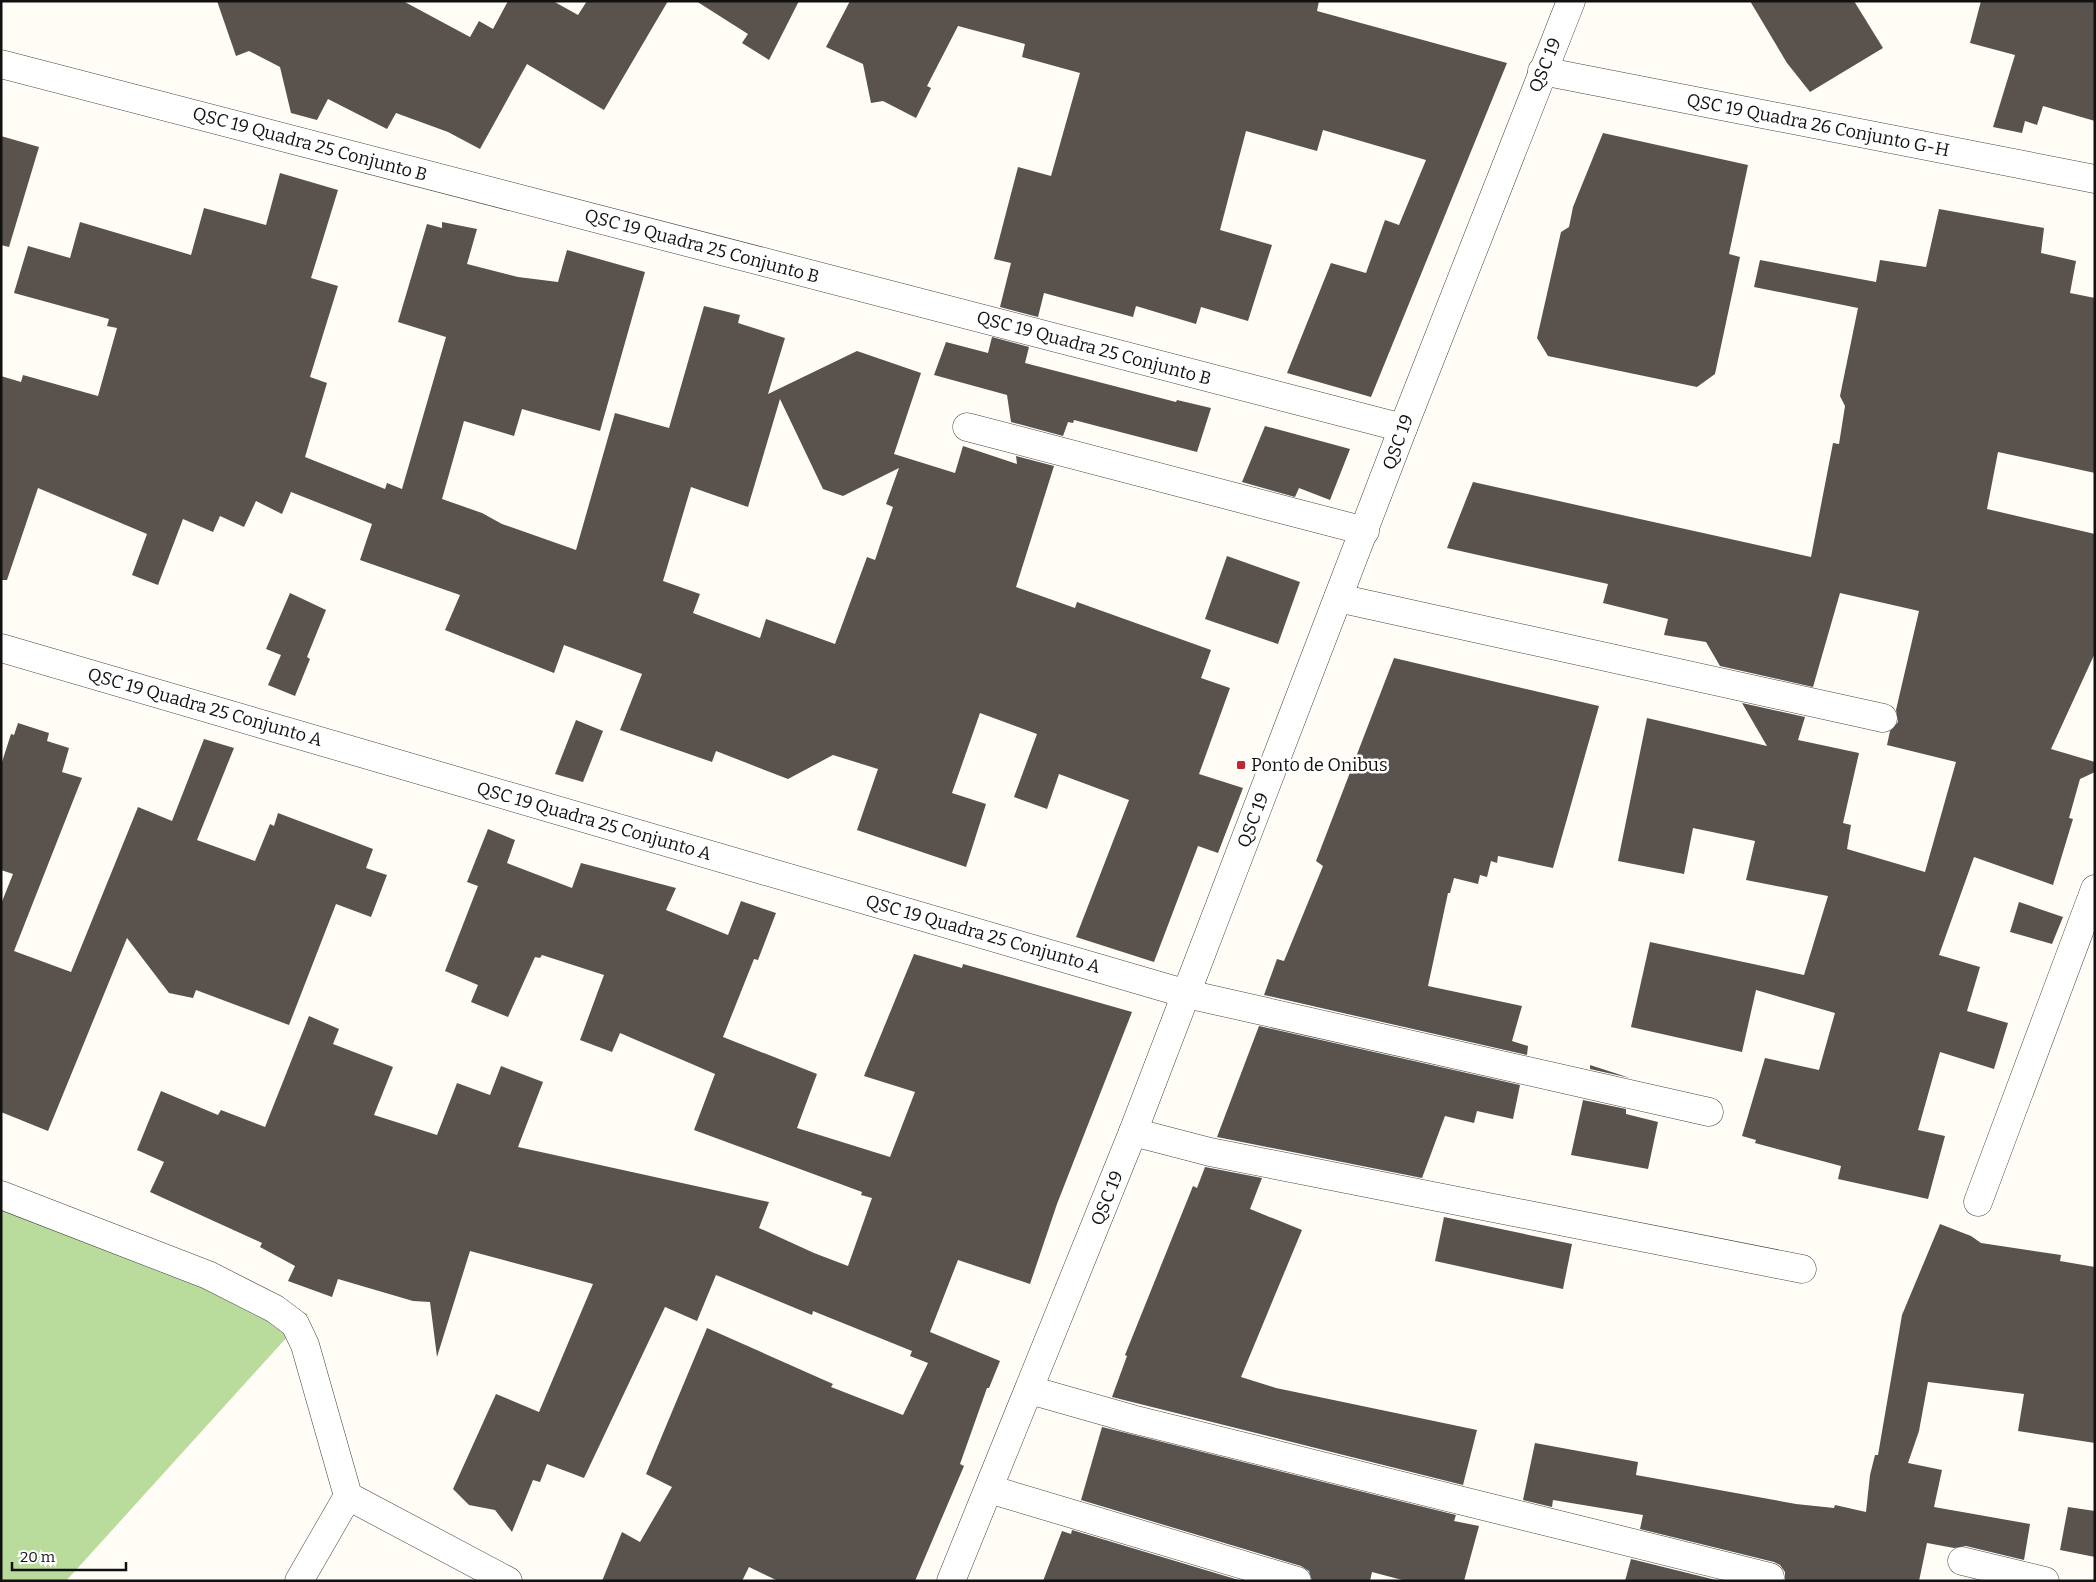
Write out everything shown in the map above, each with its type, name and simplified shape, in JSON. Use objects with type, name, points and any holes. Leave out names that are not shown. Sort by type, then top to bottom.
[{"type":"street","name":"QSC 19","points":[[951,1581],[1133,1132],[1403,428],[1571,1]]},
{"type":"street","name":"QSC 19 Quadra 25 Conjunto B","points":[[1,64],[1403,428]]},
{"type":"street","name":"QSC 19 Quadra 26 Conjunto G-H","points":[[1542,72],[2095,179]]},
{"type":"street","points":[[967,427],[1365,531]]},
{"type":"street","points":[[1338,598],[1883,718]]},
{"type":"street","name":"QSC 19 Quadra 25 Conjunto A","points":[[1,648],[1187,994],[1709,1112]]},
{"type":"street","points":[[1978,1202],[2095,889]]},
{"type":"street","points":[[1133,1132],[1210,1152],[1802,1269]]},
{"type":"street","points":[[1,1195],[208,1276],[275,1309],[295,1324],[306,1345],[348,1496],[299,1581]]},
{"type":"street","points":[[1030,1390],[1132,1419],[1770,1576]]},
{"type":"street","points":[[989,1489],[1297,1581]]},
{"type":"street","points":[[348,1496],[508,1581]]},
{"type":"street","points":[[1962,1561],[2045,1581]]},
{"type":"green space","points":[[1,1202],[308,1314],[66,1581],[1,1581]]},
{"type":"building","points":[[217,1],[403,1],[470,37],[479,21],[493,29],[508,1],[553,1],[578,15],[587,1],[668,1],[604,110],[527,64],[480,149],[448,132],[396,113],[387,129],[328,99],[317,120],[291,113],[280,67],[249,51],[236,56]]},
{"type":"building","points":[[696,1],[799,1],[769,60],[742,43],[748,34]]},
{"type":"building","points":[[850,1],[1319,1],[1317,11],[1507,63],[1371,397],[1287,373],[1331,263],[1366,273],[1385,220],[1399,225],[1426,160],[1323,130],[1317,151],[1246,131],[1220,230],[1272,245],[1248,321],[1201,307],[1196,324],[1136,306],[1133,317],[1044,293],[1038,317],[1000,307],[1011,263],[994,259],[1018,167],[1051,176],[1080,73],[1022,57],[1025,44],[958,26],[927,86],[931,88],[916,118],[883,101],[871,103],[863,64],[826,47]]},
{"type":"building","points":[[1750,1],[1854,1],[1883,48],[1810,92],[1787,63]]},
{"type":"building","points":[[1981,1],[2095,1],[2095,121],[2043,106],[2037,125],[2025,121],[2022,133],[1993,127],[2015,55],[1970,43]]},
{"type":"building","points":[[1603,133],[1748,165],[1729,254],[1740,257],[1715,374],[1697,387],[1548,356],[1537,338],[1561,232],[1569,227],[1573,207]]},
{"type":"building","points":[[1,136],[39,147],[9,247],[1,245]]},
{"type":"building","points":[[280,173],[338,190],[311,278],[338,286],[310,377],[327,383],[305,457],[385,489],[387,483],[402,489],[446,337],[398,322],[427,224],[442,228],[442,222],[477,229],[467,264],[518,277],[558,282],[567,250],[645,272],[600,431],[522,409],[514,436],[464,421],[442,499],[482,513],[502,524],[576,550],[615,413],[669,428],[704,306],[740,315],[738,323],[785,338],[768,394],[857,351],[921,373],[894,454],[955,473],[963,446],[1017,464],[1016,456],[1054,466],[1016,587],[1075,608],[1077,602],[1211,650],[1201,678],[1230,688],[1199,774],[1243,788],[1218,853],[1198,846],[1154,962],[1076,937],[1129,800],[1059,774],[1047,809],[1014,797],[1037,734],[980,713],[952,793],[986,804],[966,867],[857,830],[878,769],[833,755],[788,779],[716,751],[712,762],[620,730],[642,674],[564,645],[554,673],[445,630],[460,595],[360,560],[372,524],[291,492],[282,514],[256,501],[244,527],[220,516],[213,532],[183,519],[158,585],[132,575],[147,534],[38,488],[7,580],[1,580],[1,376],[21,382],[23,375],[98,396],[117,328],[107,326],[109,319],[14,293],[28,246],[70,258],[80,222],[191,255],[204,208],[266,225]],"holes":[[[780,399],[823,489],[843,496],[899,468],[886,504],[893,507],[875,560],[867,557],[835,644],[766,619],[760,638],[693,613],[700,594],[663,581],[691,487],[748,507]]]},
{"type":"building","points":[[1939,209],[2044,228],[2041,253],[2076,261],[2070,293],[2095,298],[2095,473],[1998,452],[1987,509],[2095,534],[2095,653],[2051,749],[2095,762],[2095,772],[2080,779],[2069,818],[2073,819],[2053,885],[1974,857],[1939,955],[1980,967],[1967,1011],[2008,1023],[1994,1069],[1940,1052],[1918,1130],[1945,1136],[1928,1199],[1838,1179],[1841,1166],[1755,1143],[1756,1140],[1742,1136],[1765,1058],[1819,1070],[1835,1013],[1756,990],[1742,1052],[1631,1027],[1650,942],[1804,975],[1828,896],[1746,880],[1755,841],[1693,828],[1684,874],[1618,861],[1647,718],[1767,746],[1742,703],[1805,717],[1798,740],[1859,753],[1843,823],[1851,825],[1847,849],[1925,872],[1956,762],[1887,745],[1890,731],[1898,722],[1896,710],[1919,611],[1840,593],[1813,687],[1720,666],[1706,642],[1664,635],[1668,619],[1603,603],[1608,584],[1447,548],[1473,482],[1811,557],[1833,443],[1839,444],[1845,406],[1840,396],[1858,308],[1754,287],[1760,260],[1876,282],[1880,260],[1926,267]]},
{"type":"building","points":[[992,337],[1029,347],[1025,363],[1176,402],[1177,400],[1211,408],[1197,452],[1074,420],[1073,423],[1068,422],[1063,436],[1011,422],[1007,395],[934,375],[946,342],[988,353]]},
{"type":"building","points":[[1265,426],[1350,449],[1330,500],[1299,488],[1295,497],[1242,482]]},
{"type":"building","points":[[1227,556],[1300,582],[1278,644],[1205,619]]},
{"type":"building","points":[[290,593],[326,610],[307,657],[310,659],[295,696],[268,685],[281,655],[266,649]]},
{"type":"building","points":[[1394,658],[1599,706],[1553,868],[1498,856],[1497,863],[1491,861],[1487,877],[1480,875],[1478,884],[1454,878],[1450,893],[1448,893],[1428,986],[1522,1006],[1512,1041],[1528,1046],[1527,1055],[1264,995],[1277,959],[1284,961],[1323,866],[1316,861]]},
{"type":"building","points":[[576,720],[603,731],[583,782],[555,774]]},
{"type":"building","points":[[18,723],[49,733],[47,741],[69,748],[62,772],[82,778],[14,951],[71,972],[138,807],[172,821],[204,739],[234,748],[197,840],[255,861],[270,824],[274,826],[278,813],[373,849],[366,868],[387,875],[371,917],[336,904],[289,1025],[196,990],[193,998],[169,993],[127,938],[48,1131],[1,1112],[1,904],[13,874],[1,870],[1,765],[11,734],[14,735]]},
{"type":"building","points":[[488,829],[515,840],[507,863],[572,888],[581,863],[676,888],[666,910],[728,935],[741,901],[776,913],[758,960],[754,959],[723,1037],[817,1074],[797,1128],[890,1157],[915,1092],[864,1076],[914,954],[962,968],[963,964],[1132,1012],[1057,1204],[1030,1284],[958,1260],[930,1332],[1000,1361],[989,1388],[987,1388],[960,1464],[964,1466],[915,1581],[778,1581],[749,1567],[742,1581],[602,1581],[622,1532],[640,1542],[672,1487],[646,1474],[707,1328],[833,1384],[831,1387],[903,1415],[928,1363],[910,1356],[912,1351],[813,1311],[812,1315],[716,1275],[697,1321],[665,1307],[584,1478],[547,1464],[540,1482],[533,1480],[512,1532],[495,1510],[469,1505],[453,1489],[496,1394],[539,1412],[593,1284],[470,1251],[437,1357],[430,1302],[413,1301],[338,1279],[332,1297],[288,1281],[295,1266],[260,1247],[262,1243],[150,1192],[164,1162],[137,1150],[161,1091],[218,1115],[221,1110],[265,1127],[309,1016],[339,1029],[333,1044],[393,1067],[374,1115],[437,1135],[457,1083],[490,1095],[501,1066],[543,1082],[518,1147],[769,1202],[759,1228],[848,1266],[872,1198],[861,1195],[862,1192],[694,1130],[715,1074],[620,1033],[612,1052],[580,1040],[604,975],[542,955],[540,958],[535,957],[508,1017],[471,1002],[478,985],[445,971],[478,886],[467,882]]},
{"type":"building","points":[[2019,902],[2063,917],[2052,944],[2010,932]]},
{"type":"building","points":[[1259,1026],[1520,1085],[1513,1119],[1477,1111],[1474,1123],[1445,1116],[1422,1178],[1217,1137]]},
{"type":"building","points":[[1590,1065],[1630,1078],[1590,1069]]},
{"type":"building","points":[[1583,1100],[1626,1109],[1626,1114],[1658,1122],[1648,1169],[1571,1155]]},
{"type":"building","points":[[1205,1167],[1262,1178],[1250,1209],[1302,1230],[1241,1377],[1276,1388],[1477,1430],[1463,1485],[1112,1397],[1127,1356],[1125,1355],[1193,1186],[1197,1188]]},
{"type":"building","points":[[1444,1217],[1572,1244],[1563,1289],[1435,1261]]},
{"type":"building","points":[[1940,1224],[1971,1236],[1981,1243],[2061,1255],[2060,1261],[2095,1267],[2095,1443],[2018,1431],[2024,1394],[1928,1382],[1919,1431],[1908,1463],[1942,1470],[1934,1507],[2030,1524],[2024,1560],[1966,1546],[1954,1548],[1927,1543],[1919,1581],[1785,1581],[1785,1572],[1780,1565],[1774,1562],[1640,1529],[1643,1515],[1553,1500],[1552,1507],[1523,1500],[1535,1443],[1638,1462],[1636,1475],[1796,1504],[1834,1508],[1835,1505],[1866,1512],[1870,1475],[1875,1455],[1878,1455],[1902,1315]]},
{"type":"building","points":[[1102,1427],[1456,1515],[1454,1521],[1479,1526],[1464,1581],[1406,1581],[1372,1572],[1370,1581],[1312,1581],[1309,1571],[1301,1566],[1081,1500]]},
{"type":"building","points":[[2068,1507],[2095,1511],[2095,1557],[2060,1550]]},
{"type":"building","points":[[1072,1530],[1242,1581],[1043,1581],[1062,1531],[1071,1534]]},
{"type":"building","points":[[1631,1559],[1720,1581],[1625,1581]]},
{"type":"place","name":"Ponto de Onibus","points":[[1241,765]]}]
